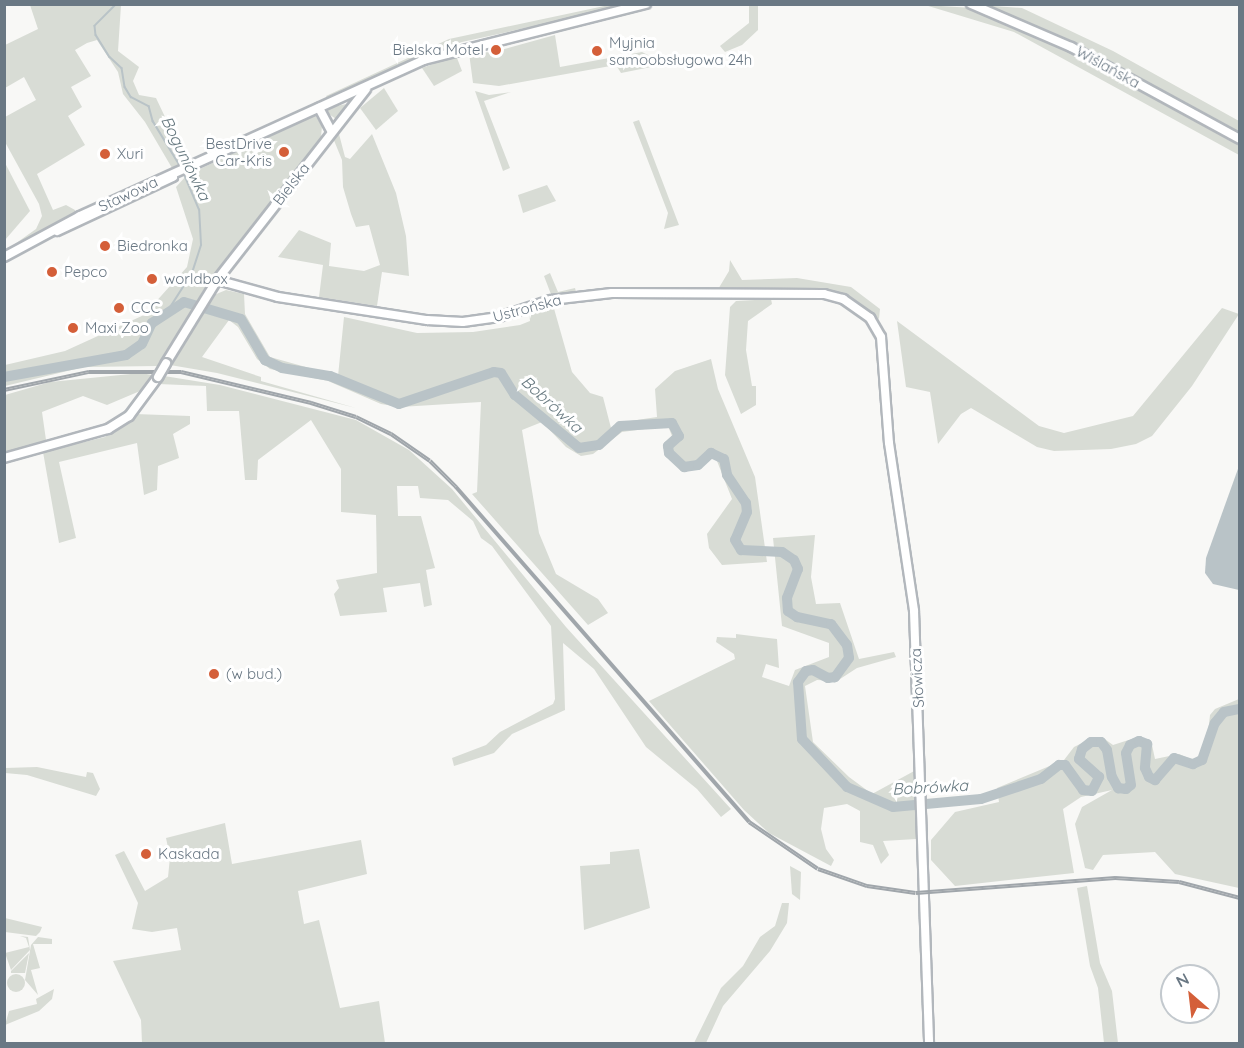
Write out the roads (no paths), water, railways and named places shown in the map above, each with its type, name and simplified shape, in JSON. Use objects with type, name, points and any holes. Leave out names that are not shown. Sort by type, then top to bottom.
[{"type":"street","name":"Bielska","points":[[4,458],[115,426],[135,410],[158,377],[196,311],[217,280],[331,131],[368,87],[442,53],[646,4]]},
{"type":"street","name":"Wiślańska","points":[[971,4],[1071,47],[1239,139]]},
{"type":"street","points":[[177,173],[368,87]]},
{"type":"street","points":[[319,108],[331,131]]},
{"type":"street","name":"Stawowa","points":[[4,257],[140,188],[177,173]]},
{"type":"street","name":"Stawowa","points":[[52,231],[71,227],[125,202],[177,173]]},
{"type":"street","points":[[125,202],[140,188]]},
{"type":"street","name":"Ustrońska","points":[[217,280],[278,297],[427,320],[463,322],[499,317],[550,300],[612,293],[824,294],[843,299],[870,318]]},
{"type":"street","name":"Słowicza","points":[[870,318],[881,337],[890,443],[914,610],[929,1044]]},
{"type":"waterway","name":"Boguniówka","points":[[117,4],[95,26],[96,35],[110,57],[122,68],[125,87],[131,97],[149,106],[153,121],[181,167]]},
{"type":"waterway","name":"Boguniówka","points":[[169,309],[192,273],[201,245],[199,210],[184,174]]},
{"type":"waterway","name":"Bobrówka","points":[[4,377],[126,355],[142,344],[152,323],[184,302],[241,319],[265,360],[282,368],[330,376],[399,404],[494,372],[501,373],[515,395],[579,448],[599,445],[620,426],[672,423],[679,436],[668,446],[669,453],[684,467],[698,465],[711,453],[724,459],[727,475],[746,503],[747,512],[735,540],[741,550],[782,552],[794,560],[798,569],[787,598],[788,611],[797,617],[831,624],[847,645],[849,658],[835,677],[828,678],[813,670],[806,671],[798,682],[802,739],[847,787],[893,807],[981,799],[1041,779],[1059,765],[1065,765],[1083,790],[1092,791],[1099,777],[1079,759],[1082,749],[1091,742],[1101,742],[1107,750],[1112,777],[1118,788],[1126,789],[1131,785],[1126,753],[1130,745],[1139,741],[1147,744],[1145,768],[1149,777],[1155,780],[1174,758],[1193,764],[1202,760],[1215,723],[1224,712],[1240,709]]},
{"type":"railway","points":[[4,390],[89,372],[181,372],[311,403],[356,417],[391,434],[430,461],[456,487],[749,822],[818,869],[867,886],[916,893],[1115,878],[1179,882],[1240,898]]},
{"type":"place","name":"Bielska Motel","points":[[496,50]]},
{"type":"place","name":"Myjnia samoobsługowa 24h","points":[[597,51]]},
{"type":"place","name":"BestDrive Car-Kris","points":[[284,152]]},
{"type":"place","name":"Xuri","points":[[105,154]]},
{"type":"place","name":"Biedronka","points":[[105,246]]},
{"type":"place","name":"Pepco","points":[[52,272]]},
{"type":"place","name":"worldbox","points":[[152,279]]},
{"type":"place","name":"CCC","points":[[119,308]]},
{"type":"place","name":"Maxi Zoo","points":[[73,328]]},
{"type":"place","name":"(w bud.)","points":[[214,674]]},
{"type":"place","name":"Kaskada","points":[[146,854]]}]
